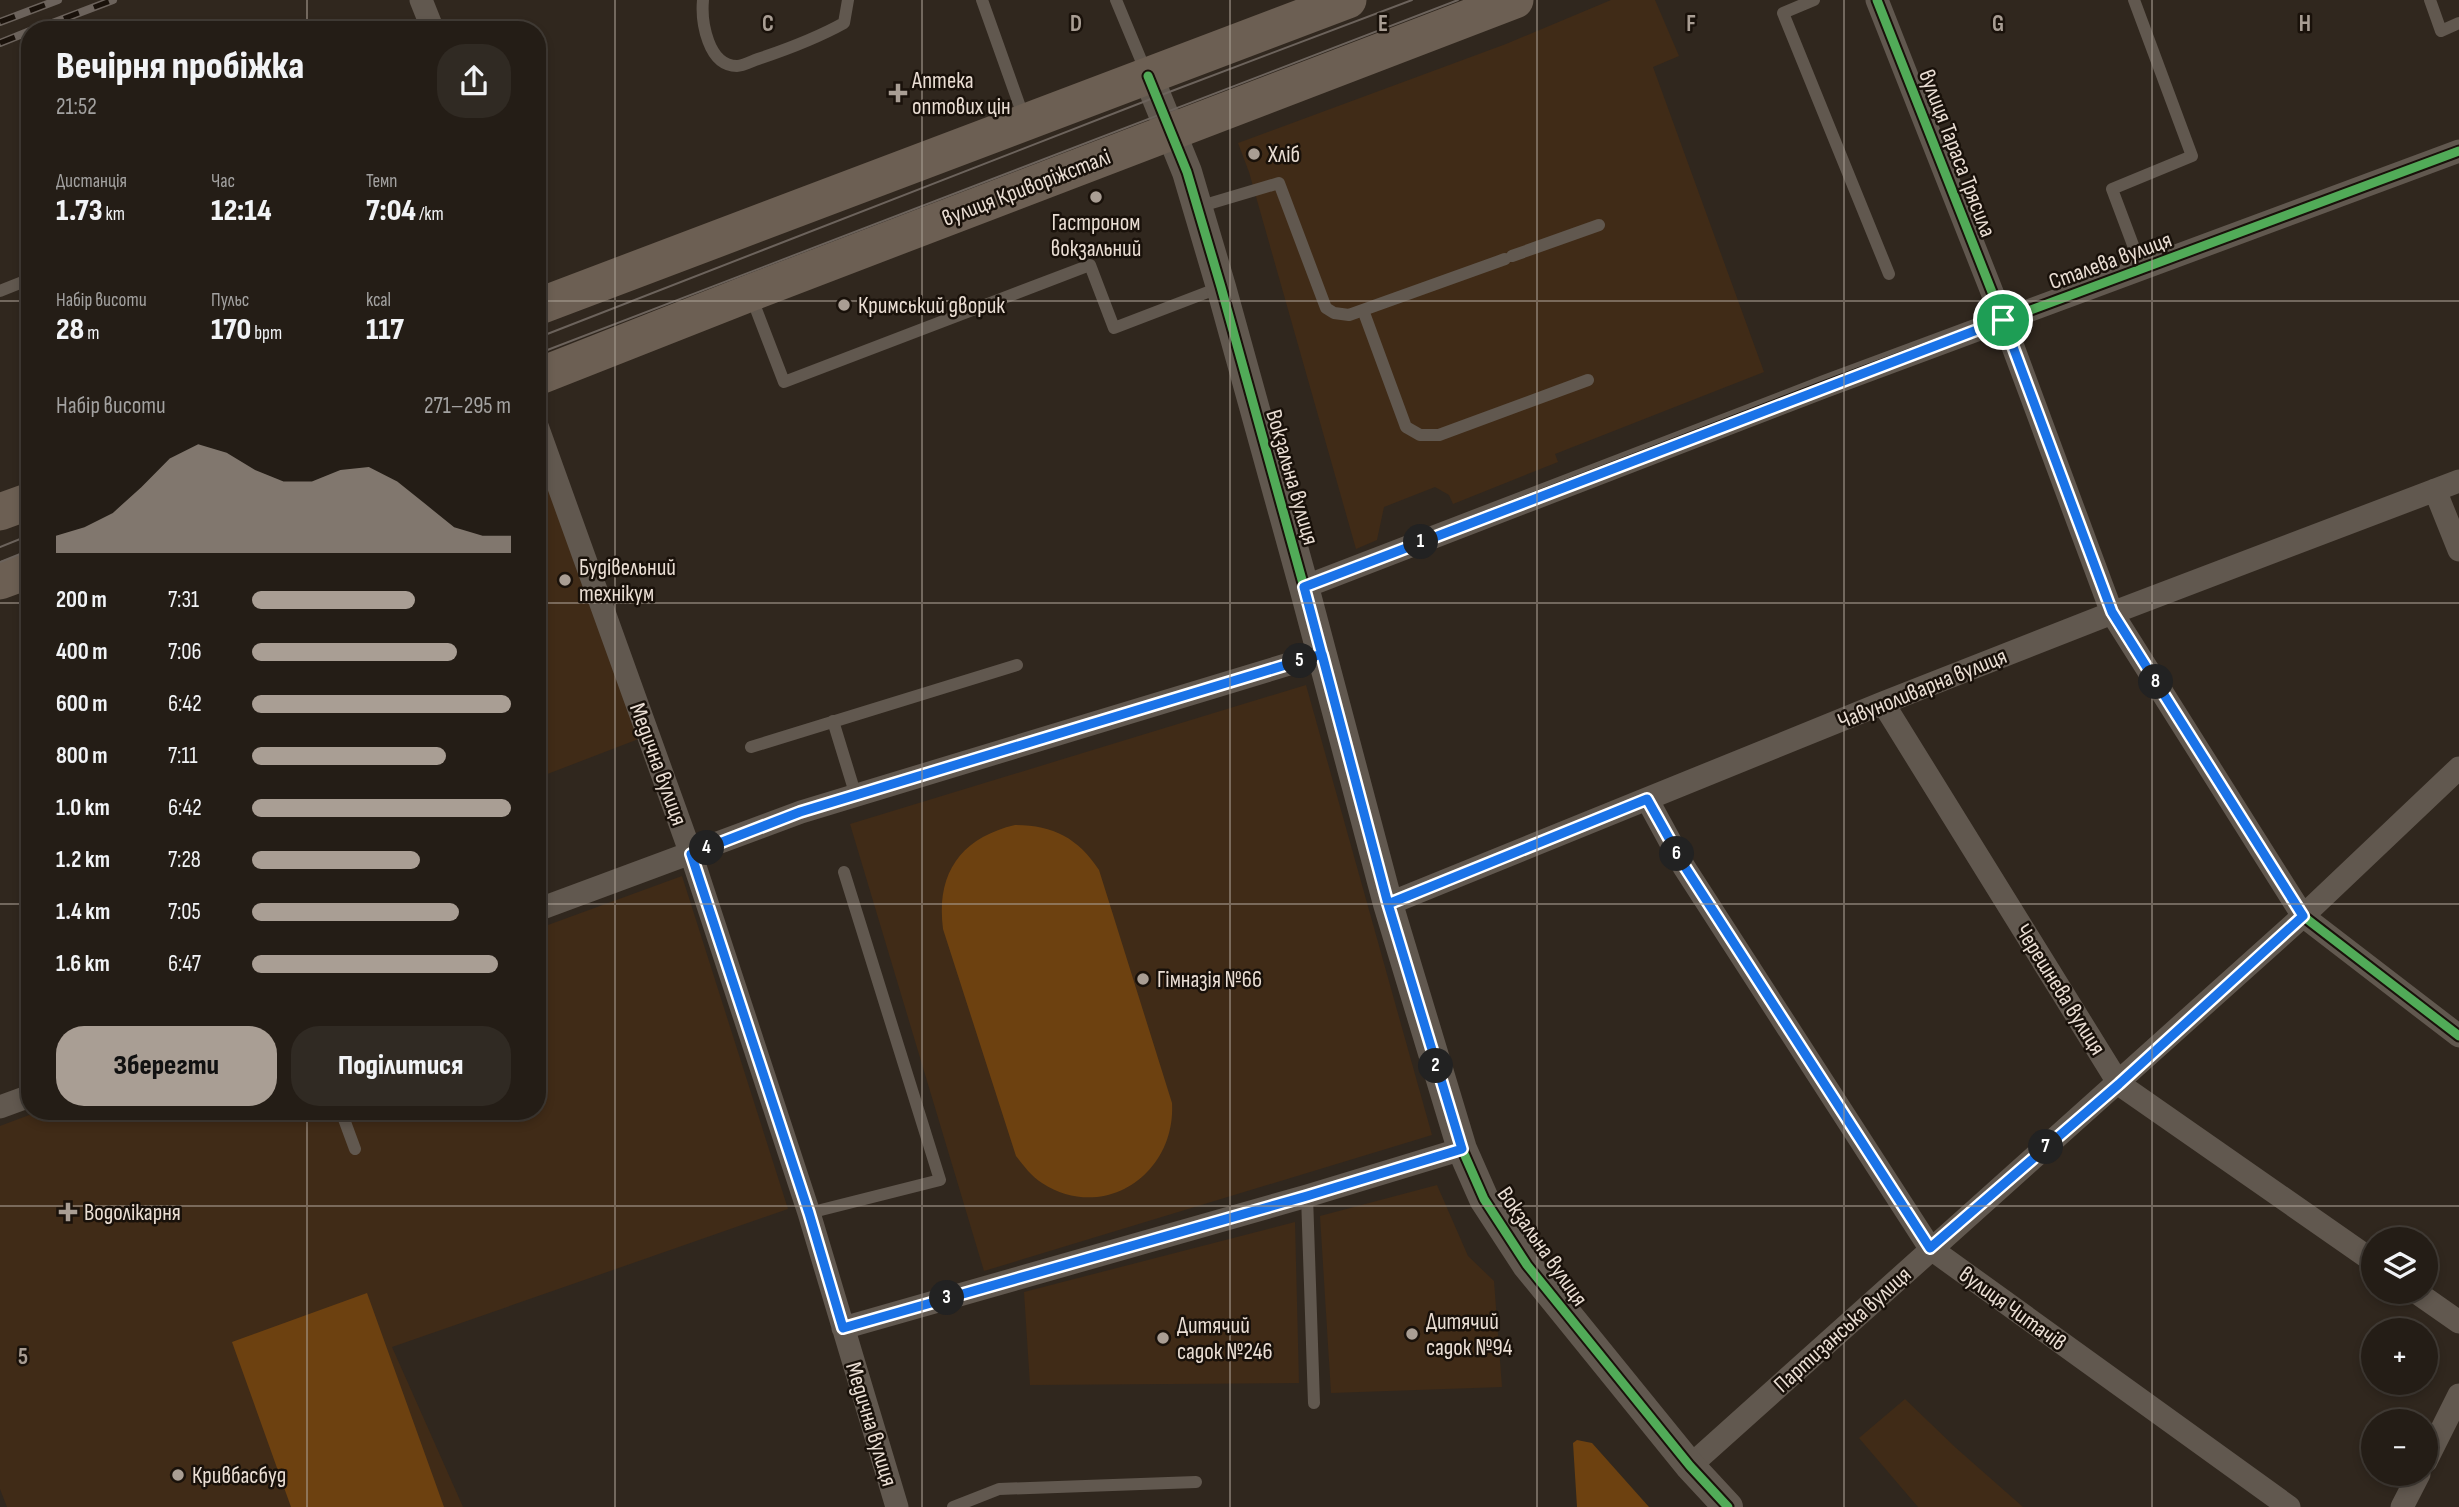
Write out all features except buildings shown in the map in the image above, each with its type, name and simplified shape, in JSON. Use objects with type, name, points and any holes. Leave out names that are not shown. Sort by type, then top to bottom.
[{"type":"main road","points":[[546,304],[1348,0]]},
{"type":"main road","name":"вулиця Криворіжсталі","points":[[546,373],[1515,0]]},
{"type":"main road","points":[[0,512],[21,504]]},
{"type":"main road","points":[[0,582],[21,574]]},
{"type":"street","points":[[421,0],[429,21]]},
{"type":"street","name":"вулиця Тараса Трясила","points":[[1877,0],[2003,320],[2112,612],[2303,916]]},
{"type":"street","name":"Вокзальна вулиця","points":[[1148,76],[1187,172],[1304,587],[1388,904],[1462,1149],[1484,1199],[1527,1265],[1690,1466],[1728,1507]]},
{"type":"street","name":"Сталева вулиця","points":[[1304,587],[2003,320],[2459,151]]},
{"type":"street","name":"Медична вулиця","points":[[546,451],[691,854],[809,1213],[897,1507]]},
{"type":"street","name":"Чавуноливарна вулиця","points":[[1388,904],[2112,612],[2459,481]]},
{"type":"street","points":[[2435,491],[2459,550]]},
{"type":"street","points":[[546,907],[800,812],[1322,654]]},
{"type":"street","name":"Черешнева вулиця","points":[[1883,703],[2119,1084],[2361,1253]]},
{"type":"street","name":"Партизанська вулиця","points":[[1690,1466],[1930,1248],[2119,1084],[2303,916],[2459,768]]},
{"type":"street","name":"вулиця Читачів","points":[[1647,799],[1685,867],[1930,1248],[2289,1507]]},
{"type":"street","points":[[2303,916],[2459,1036]]},
{"type":"street","points":[[0,1107],[21,1099]]},
{"type":"street","points":[[843,1328],[1462,1149]]},
{"type":"street","points":[[2433,1304],[2459,1322]]},
{"type":"street","points":[[2438,1437],[2459,1395]]},
{"type":"street","points":[[2402,1507],[2413,1486]]},
{"type":"lane","points":[[704,0],[704,22],[709,46],[723,62],[737,66],[821,36],[844,23],[848,0]]},
{"type":"lane","points":[[982,0],[1025,122]]},
{"type":"lane","points":[[1116,0],[1148,76]]},
{"type":"lane","points":[[1814,0],[1783,13],[1889,274]]},
{"type":"lane","points":[[2134,0],[2192,156],[2112,189],[2142,269]]},
{"type":"lane","points":[[2430,0],[2441,31],[2459,23]]},
{"type":"lane","points":[[1197,207],[1279,183],[1326,308],[1349,316],[1600,225]]},
{"type":"lane","points":[[750,293],[784,382],[1090,265],[1114,328],[1220,287]]},
{"type":"lane","points":[[0,291],[21,283]]},
{"type":"lane","points":[[1363,310],[1406,427],[1420,435],[1439,435],[1588,380]]},
{"type":"lane","points":[[751,747],[1017,665]]},
{"type":"lane","points":[[833,721],[856,796]]},
{"type":"lane","points":[[809,1213],[940,1180],[844,872]]},
{"type":"lane","points":[[344,1120],[355,1149]]},
{"type":"lane","points":[[1307,1196],[1314,1403]]},
{"type":"lane","points":[[953,1507],[999,1489],[1196,1482]]},
{"type":"shaded area","points":[[1611,0],[1655,0],[1679,56],[1653,67],[1764,372],[1555,454],[1558,462],[1453,504],[1449,495],[1435,487],[1384,507],[1377,540],[1356,549],[1249,172],[1238,143],[1506,44]]},
{"type":"shaded area","name":"Будівельний технікум","points":[[546,451],[649,735],[546,775]]},
{"type":"shaded area","name":"Гімназія №66","points":[[1306,685],[1432,1135],[984,1271],[850,824]]},
{"type":"shaded area","points":[[1015,825],[1041,828],[1063,836],[1082,849],[1099,870],[1172,1103],[1170,1128],[1162,1151],[1149,1170],[1132,1185],[1111,1194],[1089,1197],[1066,1194],[1038,1180],[1016,1156],[943,929],[944,891],[948,875],[956,861],[980,839]]},
{"type":"shaded area","points":[[682,876],[788,1209],[392,1347],[463,1507],[7,1507],[0,1489],[0,1126],[21,1118],[546,1120],[546,926]]},
{"type":"shaded area","name":"Дитячий садок №94","points":[[1437,1185],[1468,1256],[1494,1281],[1502,1387],[1331,1393],[1320,1216]]},
{"type":"shaded area","name":"Дитячий садок №246","points":[[1295,1222],[1299,1383],[1030,1385],[1024,1292]]},
{"type":"shaded area","points":[[367,1293],[444,1507],[291,1507],[232,1342]]},
{"type":"shaded area","points":[[1905,1399],[2023,1507],[1918,1507],[1859,1438]]},
{"type":"shaded area","points":[[1577,1440],[1592,1443],[1649,1507],[1577,1507],[1573,1443]]},
{"type":"tram line","points":[[546,334],[1412,0]]},
{"type":"tram line","points":[[546,351],[1458,0]]},
{"type":"tram line","points":[[0,547],[21,539]]},
{"type":"tram line","points":[[0,562],[21,554]]},
{"type":"railway","points":[[0,22],[58,0]]},
{"type":"railway","points":[[58,21],[113,0]]},
{"type":"railway","points":[[0,43],[21,35]]},
{"type":"cycle path","points":[[1877,0],[2003,320],[2112,613],[2303,916],[2459,1036]]},
{"type":"cycle path","points":[[1148,76],[1187,172],[1221,287],[1388,904],[1462,1149],[1484,1199],[1527,1265],[1690,1466],[1728,1507]]},
{"type":"cycle path","points":[[1304,587],[1826,386],[2459,151]]},
{"type":"place","name":"Аптека оптових цін","points":[[898,93]]},
{"type":"place","name":"Хліб","points":[[1254,154]]},
{"type":"place","name":"Гастроном вокзальний","points":[[1096,197]]},
{"type":"place","name":"Кримський дворик","points":[[844,305]]},
{"type":"place","name":"Будівельний технікум","points":[[565,580]]},
{"type":"place","name":"Гімназія №66","points":[[1143,979]]},
{"type":"place","name":"Водолікарня","points":[[68,1212]]},
{"type":"place","name":"Дитячий садок №94","points":[[1412,1334]]},
{"type":"place","name":"Дитячий садок №246","points":[[1163,1338]]},
{"type":"place","name":"Кривбасбуд","points":[[178,1475]]},
{"type":"route","points":[[2003,320],[1304,587],[1388,904],[1462,1149],[843,1328],[809,1213],[691,854],[800,812],[1322,654],[1388,904],[1647,799],[1685,867],[1930,1248],[2119,1084],[2303,916],[2112,612],[2003,320]]}]
